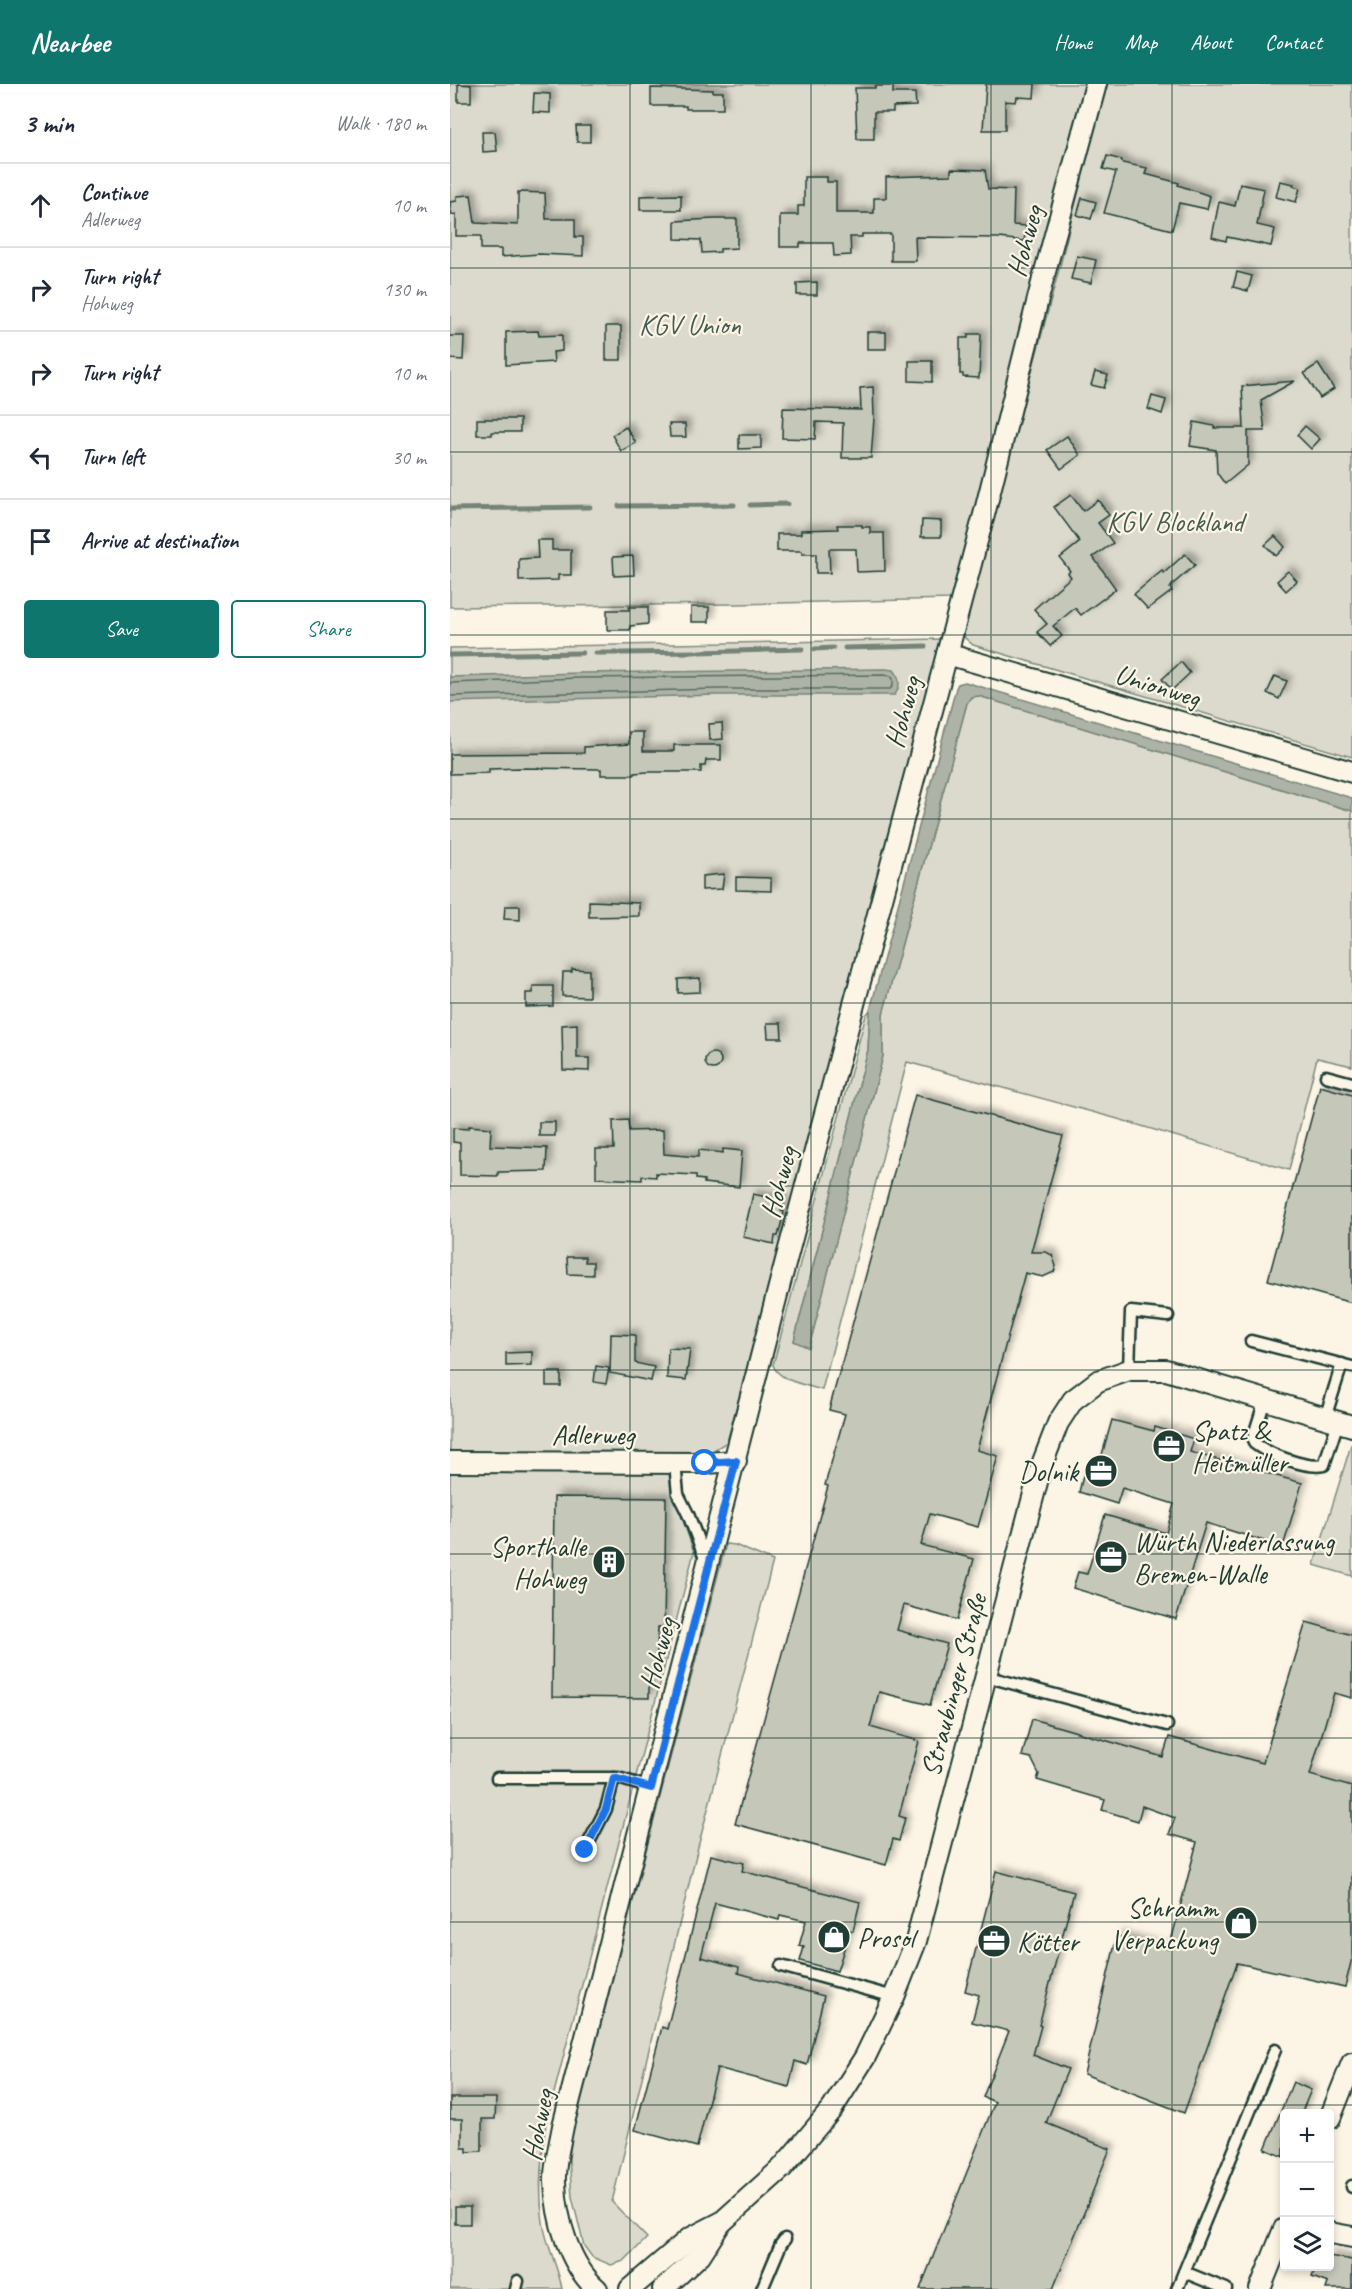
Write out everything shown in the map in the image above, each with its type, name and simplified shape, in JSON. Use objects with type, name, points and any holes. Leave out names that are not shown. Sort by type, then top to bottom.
[{"type":"street","name":"Hohweg","points":[[597,2289],[574,2259],[564,2236],[555,2181],[563,2126],[786,1260],[1096,84]]},
{"type":"street","name":"Unionweg","points":[[947,654],[1352,772]]},
{"type":"street","name":"Straubinger Straße","points":[[663,2289],[700,2255],[722,2222],[782,2168],[832,2109],[865,2057],[894,1997],[916,1941],[1034,1489],[1058,1423],[1073,1400],[1098,1381],[1129,1370],[1166,1371],[1339,1422]]},
{"type":"street","name":"Adlerweg","points":[[450,1462],[736,1461]]},
{"type":"street","points":[[1334,2109],[1350,2076]]},
{"type":"street","name":"Straubinger Straße","points":[[630,2289],[689,2239],[722,2222]]},
{"type":"street","points":[[1334,2234],[1352,2237]]},
{"type":"street","points":[[1260,2289],[1280,2239]]},
{"type":"lane","points":[[1326,1076],[1352,1083]]},
{"type":"lane","points":[[1129,1370],[1131,1312],[1168,1316]]},
{"type":"lane","points":[[1251,1341],[1347,1366],[1339,1422],[1324,1465],[1315,1467],[1305,1464],[1265,1451],[1254,1443],[1254,1435],[1266,1400]]},
{"type":"lane","points":[[675,1463],[678,1494],[708,1567]]},
{"type":"lane","points":[[985,1676],[1167,1725]]},
{"type":"lane","points":[[497,1778],[614,1778],[651,1788]]},
{"type":"lane","points":[[585,1850],[606,1809],[614,1778]]},
{"type":"lane","points":[[781,1966],[894,1997]]},
{"type":"lane","points":[[1177,2289],[1275,2050]]},
{"type":"lane","points":[[762,2289],[785,2239]]},
{"type":"lane","points":[[1184,2272],[1226,2289]]},
{"type":"green space","name":"KGV Union","points":[[450,84],[1085,84],[952,599],[450,607]]},
{"type":"green space","name":"KGV Blockland","points":[[1105,84],[1352,84],[1352,757],[973,645],[965,638],[963,630],[1061,262]]},
{"type":"green space","points":[[942,639],[727,1442],[709,1453],[450,1452],[450,648]]},
{"type":"green space","points":[[979,696],[1352,811],[1352,1066],[1317,1058],[1289,1170],[1118,1119],[907,1062],[822,1390],[787,1379],[773,1365],[866,1015],[870,1010],[868,1050],[794,1341],[809,1347],[883,1056],[883,1014],[967,703],[971,697]]},
{"type":"green space","points":[[1352,1446],[1352,1576],[1314,1565]]},
{"type":"green space","points":[[671,1469],[673,1492],[694,1552],[544,2136],[541,2210],[562,2289],[450,2289],[450,1470]]},
{"type":"green space","points":[[726,1544],[735,1545],[773,1561],[697,1851],[612,2202],[647,2238],[624,2261],[611,2265],[592,2257],[584,2246],[572,2197],[569,2159],[572,2135]]},
{"type":"water","points":[[894,670],[898,676],[899,686],[895,695],[717,695],[450,702],[450,677]]},
{"type":"water","points":[[965,682],[1352,798],[1352,811],[979,696],[971,697],[967,703],[883,1014],[883,1056],[809,1348],[794,1341],[868,1050],[870,1010],[956,688],[958,684]]},
{"type":"building","points":[[458,84],[471,85],[471,102],[458,102]]},
{"type":"building","points":[[986,84],[1035,84],[1034,98],[1017,97],[1016,102],[1005,101],[1005,130],[983,130]]},
{"type":"building","points":[[875,86],[893,86],[893,93],[915,93],[916,106],[893,107],[893,112],[874,112],[874,139],[857,139],[855,88],[875,88]]},
{"type":"building","points":[[651,88],[723,92],[723,109],[651,106]]},
{"type":"building","points":[[534,93],[550,94],[550,113],[533,112]]},
{"type":"building","points":[[576,126],[590,126],[590,142],[577,142]]},
{"type":"building","points":[[482,132],[495,132],[497,151],[483,152]]},
{"type":"building","points":[[1107,156],[1122,160],[1122,163],[1147,168],[1145,174],[1179,183],[1178,185],[1210,196],[1207,209],[1179,203],[1172,230],[1104,213],[1116,172],[1103,169]]},
{"type":"building","points":[[951,169],[985,170],[988,189],[1014,190],[1013,225],[1026,226],[1024,241],[999,238],[915,237],[916,261],[891,261],[891,234],[862,234],[862,237],[850,237],[851,255],[834,256],[833,243],[800,243],[800,247],[780,247],[780,215],[798,215],[798,206],[804,206],[804,177],[827,177],[827,182],[836,182],[836,213],[874,213],[874,198],[886,198],[886,177],[951,175]]},
{"type":"building","points":[[1280,181],[1300,188],[1296,202],[1276,197]]},
{"type":"building","points":[[1240,184],[1264,189],[1257,225],[1275,229],[1271,246],[1227,237],[1226,241],[1212,237],[1219,202],[1235,206]]},
{"type":"building","points":[[518,192],[545,193],[546,219],[575,219],[575,237],[583,237],[583,256],[539,254],[501,257],[501,249],[481,249],[481,236],[456,236],[456,214],[452,215],[450,202],[457,201],[457,196],[471,195],[475,223],[518,225]]},
{"type":"building","points":[[681,195],[681,210],[640,210],[640,196]]},
{"type":"building","points":[[1082,198],[1096,202],[1091,219],[1077,215]]},
{"type":"building","points":[[737,219],[737,248],[702,253],[701,240],[675,239],[675,221]]},
{"type":"building","points":[[1077,256],[1096,260],[1091,283],[1071,279]]},
{"type":"building","points":[[1237,272],[1252,276],[1248,291],[1233,287]]},
{"type":"building","points":[[817,282],[817,295],[797,295],[797,283]]},
{"type":"building","points":[[606,326],[621,326],[621,360],[606,360]]},
{"type":"building","points":[[538,331],[539,336],[562,335],[562,351],[553,352],[554,362],[506,365],[506,332]]},
{"type":"building","points":[[867,332],[886,332],[886,349],[867,349]]},
{"type":"building","points":[[968,334],[981,334],[979,378],[963,377],[963,374],[960,374],[960,338],[968,338]]},
{"type":"building","points":[[450,336],[464,336],[463,360],[450,359]]},
{"type":"building","points":[[909,361],[932,361],[932,382],[909,381]]},
{"type":"building","points":[[1318,364],[1334,389],[1320,398],[1304,373]]},
{"type":"building","points":[[1095,372],[1108,375],[1104,388],[1091,385]]},
{"type":"building","points":[[1295,381],[1261,400],[1265,431],[1248,431],[1248,465],[1225,484],[1217,473],[1216,450],[1190,446],[1194,422],[1214,426],[1214,428],[1244,428],[1242,386]]},
{"type":"building","points":[[873,387],[874,418],[871,458],[842,458],[843,423],[816,422],[815,439],[782,438],[783,408],[861,410],[860,388]]},
{"type":"building","points":[[1152,396],[1166,400],[1162,414],[1148,409]]},
{"type":"building","points":[[477,419],[520,419],[520,432],[492,432],[492,435],[477,435]]},
{"type":"building","points":[[669,424],[685,424],[686,437],[670,437]]},
{"type":"building","points":[[1305,426],[1320,439],[1311,449],[1297,435]]},
{"type":"building","points":[[626,427],[636,443],[621,451],[612,435]]},
{"type":"building","points":[[739,435],[761,435],[761,448],[739,449]]},
{"type":"building","points":[[1067,436],[1080,455],[1061,469],[1047,450]]},
{"type":"building","points":[[1071,495],[1083,511],[1098,500],[1109,515],[1098,523],[1113,543],[1093,557],[1116,589],[1081,615],[1075,608],[1053,626],[1062,636],[1050,646],[1037,632],[1047,624],[1034,609],[1071,577],[1068,573],[1070,571],[1060,558],[1080,542],[1054,507]]},
{"type":"building","points":[[922,520],[941,521],[941,537],[921,537]]},
{"type":"building","points":[[837,525],[862,525],[862,527],[870,527],[870,533],[884,533],[885,571],[857,572],[856,549],[829,549],[830,573],[816,573],[816,554],[802,554],[802,551],[777,551],[777,534],[801,534],[801,530],[838,529]]},
{"type":"building","points":[[1275,536],[1285,547],[1276,556],[1265,545]]},
{"type":"building","points":[[537,540],[552,540],[552,550],[571,550],[571,575],[558,575],[558,580],[519,581],[519,559],[538,558]]},
{"type":"building","points":[[1185,554],[1195,565],[1173,584],[1170,588],[1172,591],[1148,609],[1134,594],[1162,571],[1164,573]]},
{"type":"building","points":[[633,556],[634,575],[614,576],[613,557]]},
{"type":"building","points":[[1288,571],[1297,581],[1286,591],[1277,581]]},
{"type":"building","points":[[629,607],[648,607],[648,624],[630,626],[630,630],[607,630],[607,610],[629,610]]},
{"type":"building","points":[[691,607],[709,607],[709,622],[691,622]]},
{"type":"building","points":[[1181,662],[1190,673],[1172,690],[1162,679]]},
{"type":"building","points":[[1275,676],[1287,681],[1279,699],[1267,693]]},
{"type":"building","points":[[722,723],[723,739],[710,740],[709,724]]},
{"type":"building","points":[[629,732],[643,732],[643,751],[674,751],[674,745],[721,745],[721,760],[706,760],[705,766],[701,766],[701,772],[601,775],[601,769],[521,768],[489,769],[489,773],[450,774],[450,754],[584,753],[584,747],[629,744]]},
{"type":"building","points":[[724,874],[722,889],[702,890],[702,876]]},
{"type":"building","points":[[736,877],[771,878],[771,891],[736,890]]},
{"type":"building","points":[[589,901],[639,903],[639,916],[589,917]]},
{"type":"building","points":[[505,906],[520,906],[520,920],[504,919]]},
{"type":"building","points":[[572,969],[589,970],[589,997],[562,996],[563,972],[572,972]]},
{"type":"building","points":[[700,978],[700,992],[678,993],[678,979]]},
{"type":"building","points":[[533,986],[553,986],[553,1006],[526,1007],[526,993],[533,993]]},
{"type":"building","points":[[767,1023],[781,1023],[782,1038],[768,1038]]},
{"type":"building","points":[[577,1024],[577,1058],[589,1058],[589,1071],[563,1070],[562,1025]]},
{"type":"building","points":[[713,1053],[721,1061],[713,1069],[705,1061]]},
{"type":"building","points":[[1320,1086],[1352,1095],[1352,1303],[1268,1280]]},
{"type":"building","points":[[915,1095],[1063,1136],[1031,1252],[1046,1252],[1052,1255],[1056,1266],[1054,1272],[1043,1277],[1025,1273],[977,1450],[998,1456],[978,1527],[930,1514],[921,1545],[974,1559],[957,1620],[904,1605],[897,1630],[947,1644],[930,1705],[879,1692],[870,1727],[919,1741],[899,1816],[905,1818],[899,1841],[893,1839],[886,1865],[735,1824],[828,1486],[825,1485],[845,1414],[829,1410]]},
{"type":"building","points":[[628,1120],[629,1131],[663,1130],[664,1154],[698,1157],[699,1150],[723,1153],[723,1149],[742,1151],[739,1187],[704,1183],[704,1180],[696,1179],[696,1175],[656,1173],[656,1177],[642,1176],[642,1180],[596,1178],[596,1149],[614,1149],[613,1121]]},
{"type":"building","points":[[539,1122],[555,1122],[555,1136],[539,1136]]},
{"type":"building","points":[[469,1126],[491,1128],[490,1146],[547,1148],[546,1171],[498,1172],[498,1176],[460,1175],[460,1143],[453,1142],[453,1128],[468,1129]]},
{"type":"building","points":[[753,1194],[784,1201],[781,1211],[784,1212],[774,1244],[743,1237]]},
{"type":"building","points":[[567,1257],[585,1257],[585,1262],[593,1262],[593,1275],[568,1274]]},
{"type":"building","points":[[611,1334],[635,1335],[635,1363],[654,1367],[651,1381],[610,1373]]},
{"type":"building","points":[[668,1348],[690,1349],[686,1380],[667,1378]]},
{"type":"building","points":[[532,1352],[532,1365],[506,1366],[506,1353]]},
{"type":"building","points":[[596,1366],[609,1368],[606,1384],[594,1382]]},
{"type":"building","points":[[546,1372],[561,1372],[561,1386],[546,1386]]},
{"type":"building","points":[[1112,1420],[1154,1431],[1155,1427],[1194,1439],[1190,1452],[1302,1483],[1283,1547],[1206,1523],[1176,1619],[1073,1588],[1078,1572],[1087,1574],[1105,1515],[1166,1533],[1174,1504],[1122,1488],[1117,1504],[1079,1492],[1083,1476],[1095,1479]]},
{"type":"building","name":"Sporthalle Hohweg","points":[[554,1497],[666,1498],[664,1627],[658,1627],[656,1675],[649,1675],[649,1698],[552,1697]]},
{"type":"building","points":[[1306,1622],[1352,1635],[1352,1698],[1334,1693],[1310,1775],[1352,1787],[1352,1958],[1345,1987],[1237,1963],[1184,2113],[1084,2074],[1117,1936],[1169,1949],[1197,1842],[1169,1834],[1175,1818],[1142,1806],[1138,1821],[1102,1810],[1105,1800],[1037,1780],[1039,1774],[1031,1758],[1022,1756],[1032,1719],[1163,1757],[1169,1737],[1263,1763]]},
{"type":"building","points":[[711,1855],[744,1863],[742,1871],[860,1902],[853,1931],[850,1930],[837,1971],[800,1961],[804,1947],[799,1946],[806,1921],[780,1915],[779,1920],[715,1903],[701,1957],[739,1967],[738,1973],[824,1996],[807,2065],[795,2061],[789,2087],[717,2068],[697,2147],[635,2130],[662,2027],[667,2029]]},
{"type":"building","points":[[996,1871],[1074,1892],[1033,2055],[1068,2069],[1046,2123],[1110,2149],[1053,2289],[920,2289],[995,2102],[983,2097],[1009,2031],[972,2022],[979,1995],[965,1991]]},
{"type":"building","points":[[1293,2082],[1311,2090],[1303,2109],[1282,2109]]},
{"type":"building","points":[[450,2098],[496,2098],[495,2119],[482,2119],[482,2151],[467,2152],[467,2148],[462,2148],[462,2119],[450,2119]]},
{"type":"building","points":[[1280,2113],[1280,2155],[1265,2149]]},
{"type":"building","points":[[455,2207],[470,2207],[470,2224],[455,2224]]},
{"type":"building","points":[[1334,2257],[1352,2260],[1352,2289],[1326,2289],[1328,2283],[1312,2277],[1314,2271],[1334,2271]]},
{"type":"waterway","points":[[750,505],[787,504]]},
{"type":"waterway","points":[[619,506],[734,505]]},
{"type":"waterway","points":[[450,509],[590,507]]},
{"type":"waterway","points":[[845,648],[925,646]]},
{"type":"waterway","points":[[815,649],[833,648]]},
{"type":"waterway","points":[[699,652],[802,649]]},
{"type":"waterway","points":[[621,653],[695,652]]},
{"type":"waterway","points":[[450,655],[582,653]]},
{"type":"waterway","points":[[596,653],[617,653]]},
{"type":"place","name":"Spatz & Heitmüller","points":[[1169,1446]]},
{"type":"place","name":"Dolnik","points":[[1101,1471]]},
{"type":"place","name":"Würth Niederlassung Bremen-Walle","points":[[1111,1557]]},
{"type":"place","name":"Sporthalle Hohweg","points":[[609,1562]]},
{"type":"place","name":"Schramm Verpackung","points":[[1241,1923]]},
{"type":"place","name":"Prosol","points":[[834,1937]]},
{"type":"place","name":"Kötter","points":[[994,1941]]},
{"type":"route","points":[[585,1850],[606,1809],[614,1778],[651,1788],[736,1461],[705,1463]]}]
